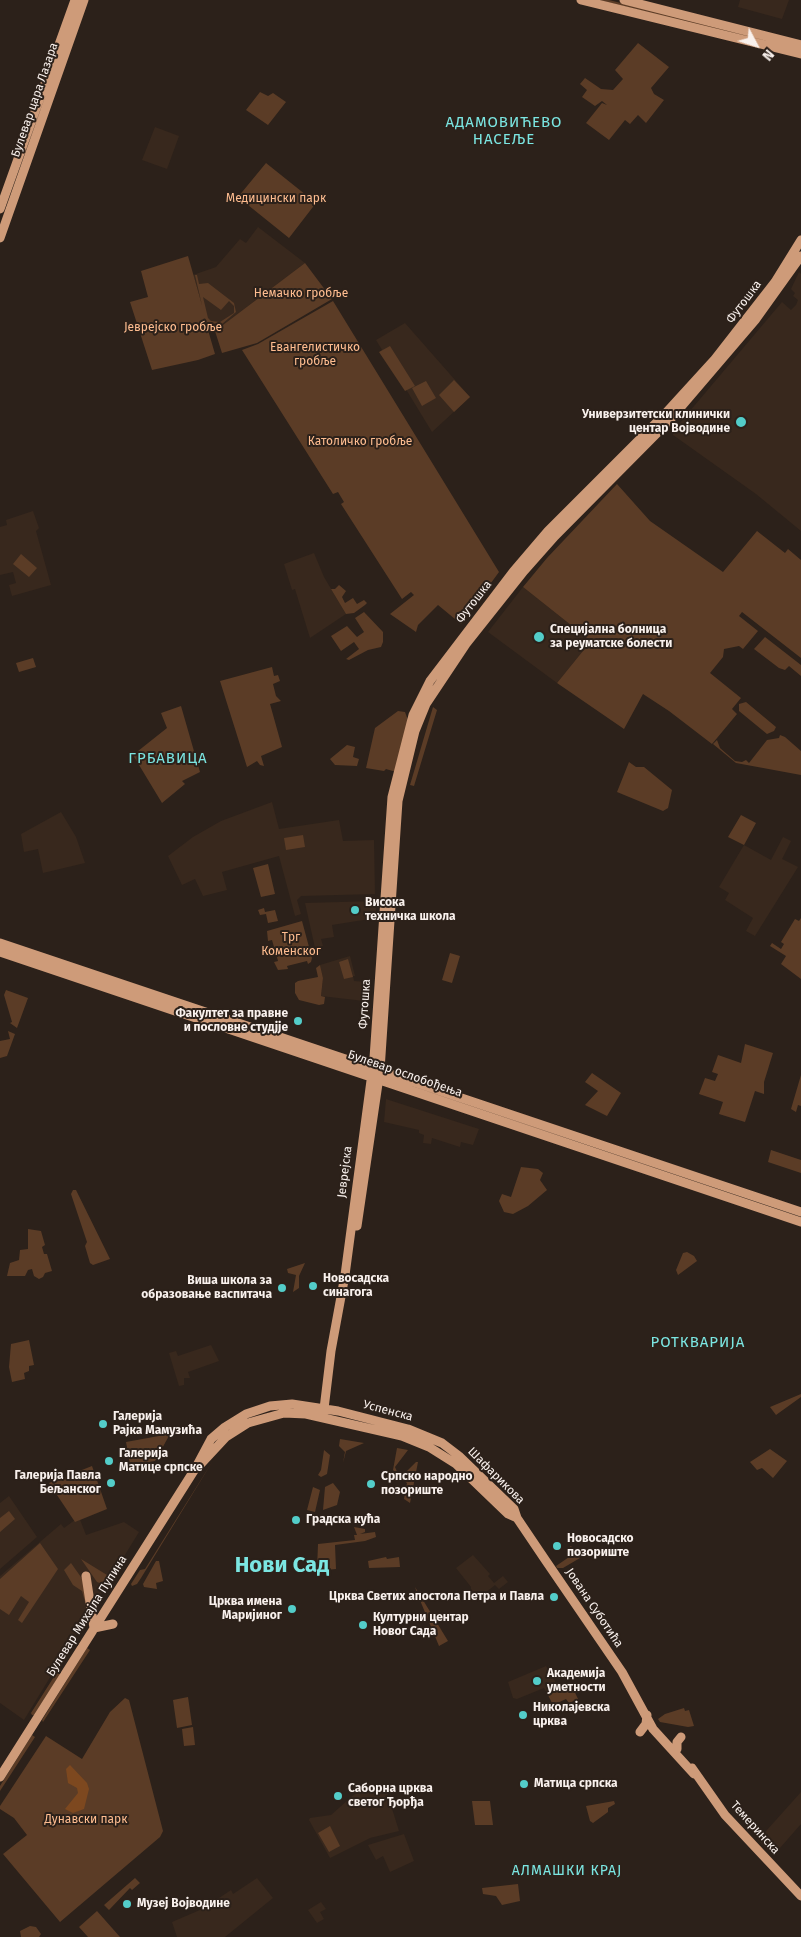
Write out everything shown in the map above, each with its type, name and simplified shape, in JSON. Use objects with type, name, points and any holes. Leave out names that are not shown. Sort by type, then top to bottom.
[{"type":"main road","name":"Булевар цара Лазара","points":[[0,209],[75,0]]},
{"type":"main road","name":"Булевар цара Лазара","points":[[0,238],[84,0]]},
{"type":"main road","points":[[581,0],[801,54]]},
{"type":"main road","points":[[624,0],[801,45]]},
{"type":"main road","name":"Футошка","points":[[376,1074],[392,797],[410,725],[422,694],[462,638],[548,531],[661,419],[715,359],[775,282],[801,240]]},
{"type":"main road","name":"Футошка","points":[[376,1074],[398,801],[415,731],[426,704],[466,644],[524,571],[554,536],[681,408],[750,326],[782,285],[801,256]]},
{"type":"main road","name":"Булевар ослобођења","points":[[0,943],[801,1222]]},
{"type":"main road","name":"Булевар ослобођења","points":[[0,952],[801,1212]]},
{"type":"main road","name":"Јеврејска","points":[[324,1413],[331,1351],[345,1275],[376,1074]]},
{"type":"main road","points":[[306,1406],[327,1397],[343,1412]]},
{"type":"main road","name":"Булевар Михајла Пупина","points":[[0,1777],[195,1469],[211,1440],[238,1417],[270,1406],[285,1404],[306,1406],[324,1413]]},
{"type":"main road","name":"Булевар Михајла Пупина","points":[[195,1469],[226,1436],[248,1423],[267,1416],[290,1412],[324,1413]]},
{"type":"main road","name":"Успенска","points":[[324,1413],[343,1412],[408,1429],[442,1443]]},
{"type":"main road","name":"Успенска","points":[[324,1413],[402,1436],[436,1451]]},
{"type":"main road","name":"Шафарикова","points":[[442,1443],[514,1509],[517,1518]]},
{"type":"main road","name":"Шафарикова","points":[[436,1451],[462,1469],[511,1516],[517,1518]]},
{"type":"main road","name":"Јована Суботића","points":[[517,1518],[622,1672],[660,1734]]},
{"type":"main road","points":[[86,1576],[94,1628],[113,1624]]},
{"type":"main road","points":[[640,1732],[646,1724],[647,1714]]},
{"type":"main road","name":"Темеринска","points":[[660,1734],[677,1749],[694,1774]]},
{"type":"main road","name":"Темеринска","points":[[660,1734],[734,1826],[801,1896]]},
{"type":"main road","points":[[677,1749],[677,1742],[681,1737]]},
{"type":"shaded area","points":[[740,0],[789,0],[782,19],[738,7]]},
{"type":"shaded area","points":[[155,127],[179,136],[167,169],[142,160]]},
{"type":"shaded area","points":[[258,227],[305,263],[215,331],[209,330],[193,275],[216,267],[240,239],[246,243]]},
{"type":"shaded area","name":"Универзитетски клинички центар Војводине","points":[[799,272],[801,274],[801,531],[756,494],[673,435],[673,431],[782,302],[791,310],[796,305],[798,300],[793,296],[795,293],[791,289]]},
{"type":"shaded area","points":[[405,323],[470,397],[432,432],[376,340]]},
{"type":"shaded area","points":[[33,511],[39,528],[36,531],[51,585],[12,596],[9,585],[16,583],[13,572],[0,575],[0,527],[7,525],[6,520]]},
{"type":"shaded area","points":[[314,553],[324,577],[346,614],[310,638],[295,589],[292,590],[284,564]]},
{"type":"shaded area","name":"Специјална болница за реуматске болести","points":[[523,587],[591,641],[557,683],[488,632]]},
{"type":"shaded area","points":[[272,802],[279,829],[339,820],[343,841],[374,840],[375,894],[301,896],[297,900],[301,914],[295,916],[279,856],[222,872],[227,890],[203,896],[195,879],[182,885],[168,856],[193,837],[221,821]]},
{"type":"shaded area","points":[[61,812],[76,837],[85,863],[43,873],[38,849],[24,852],[21,834]]},
{"type":"shaded area","points":[[783,837],[791,841],[782,859],[798,867],[755,936],[746,931],[753,918],[725,900],[729,893],[719,887],[744,845],[771,860]]},
{"type":"shaded area","points":[[376,901],[376,918],[332,925],[334,937],[321,939],[323,946],[315,948],[305,903]]},
{"type":"shaded area","points":[[350,956],[355,976],[353,976],[354,981],[366,982],[364,1001],[321,996],[323,978],[320,965]]},
{"type":"shaded area","points":[[386,1099],[479,1129],[473,1145],[461,1142],[460,1147],[432,1138],[431,1144],[423,1143],[424,1135],[419,1133],[419,1130],[384,1122]]},
{"type":"shaded area","points":[[211,1345],[219,1361],[188,1372],[190,1378],[184,1378],[184,1385],[179,1386],[169,1353],[176,1351],[178,1356]]},
{"type":"shaded area","points":[[9,1496],[37,1537],[0,1569],[0,1503]]},
{"type":"shaded area","points":[[79,1517],[86,1535],[124,1522],[139,1532],[24,1720],[0,1703],[0,1576],[61,1524],[64,1528]]},
{"type":"shaded area","points":[[473,1555],[490,1574],[488,1576],[494,1583],[503,1576],[508,1582],[499,1589],[495,1585],[479,1598],[475,1597],[471,1592],[471,1587],[456,1568]]},
{"type":"shaded area","points":[[546,1666],[559,1688],[547,1693],[544,1688],[517,1699],[513,1698],[508,1682]]},
{"type":"shaded area","points":[[70,1765],[87,1783],[89,1789],[84,1809],[73,1813],[65,1809],[78,1793],[77,1788],[68,1783],[66,1769]]},
{"type":"shaded area","points":[[365,1789],[366,1792],[373,1792],[386,1789],[399,1831],[370,1838],[330,1858],[309,1820],[310,1818],[331,1815],[357,1792]]},
{"type":"shaded area","points":[[801,1792],[801,1824],[773,1856],[758,1840]]},
{"type":"shaded area","points":[[404,1834],[414,1861],[390,1872],[383,1856],[376,1860],[368,1845]]},
{"type":"shaded area","points":[[257,1878],[273,1898],[225,1937],[177,1937],[172,1922],[200,1910],[212,1900],[215,1903],[216,1900],[231,1890],[233,1894]]},
{"type":"shaded area","points":[[321,1902],[326,1909],[320,1912],[324,1919],[317,1923],[308,1910]]},
{"type":"green space","points":[[599,0],[609,0],[713,26],[801,49],[801,51]]},
{"type":"green space","points":[[638,43],[669,67],[651,88],[654,94],[664,100],[646,123],[638,115],[630,124],[625,120],[609,140],[586,123],[602,103],[607,105],[602,101],[595,106],[582,97],[587,90],[580,84],[585,78],[601,89],[613,90],[623,79],[615,70]]},
{"type":"green space","points":[[260,92],[268,96],[273,93],[286,102],[268,125],[246,110]]},
{"type":"green space","name":"Медицински парк","points":[[266,163],[316,203],[289,238],[238,197]]},
{"type":"green space","name":"Јеврејско гробље","points":[[188,256],[202,305],[195,275],[197,275],[199,284],[208,283],[234,303],[236,312],[222,324],[210,323],[211,329],[208,330],[215,354],[198,360],[152,370],[130,302],[148,297],[141,271]],"holes":[[[203,297],[221,310],[229,301],[234,306],[234,313],[220,322],[211,321],[208,318]]]},
{"type":"green space","name":"Немачко гробље","points":[[305,263],[332,299],[257,343],[222,353],[215,331]]},
{"type":"green space","name":"Католичко гробље","points":[[333,301],[499,572],[461,624],[438,605],[418,625],[416,632],[390,614],[414,595],[411,592],[402,599],[341,504],[344,502],[338,492],[333,494],[242,350],[258,344]]},
{"type":"green space","points":[[390,346],[415,386],[405,391],[379,352]]},
{"type":"green space","points":[[454,380],[470,397],[454,412],[439,395]]},
{"type":"green space","points":[[426,381],[436,398],[422,406],[412,388]]},
{"type":"green space","points":[[617,484],[650,521],[723,572],[757,531],[785,553],[788,549],[801,560],[801,658],[742,612],[739,616],[758,631],[743,649],[739,646],[724,649],[723,657],[710,673],[741,698],[732,709],[737,714],[712,744],[643,694],[624,729],[557,683],[591,641],[523,587],[547,558]]},
{"type":"green space","points":[[21,554],[37,568],[29,577],[13,564]]},
{"type":"green space","points":[[339,585],[346,591],[342,597],[345,603],[353,598],[357,604],[364,600],[367,603],[354,613],[346,614],[331,589],[335,589]]},
{"type":"green space","points":[[364,612],[383,632],[383,642],[381,647],[368,650],[349,660],[346,659],[359,649],[354,642],[341,651],[331,636],[347,626],[357,637],[364,632],[355,618]]},
{"type":"green space","points":[[765,637],[801,665],[801,676],[789,666],[785,670],[779,668],[754,649]]},
{"type":"green space","points":[[33,658],[36,667],[19,672],[16,663]]},
{"type":"green space","points":[[272,667],[274,676],[278,675],[280,681],[273,684],[276,696],[281,701],[270,704],[282,747],[261,756],[264,766],[260,765],[257,761],[247,767],[220,681]]},
{"type":"green space","points":[[746,702],[776,727],[774,731],[767,734],[739,711],[739,704]]},
{"type":"green space","points":[[181,706],[200,772],[182,781],[185,784],[162,803],[133,755],[167,728],[161,713]]},
{"type":"green space","points":[[433,707],[437,710],[414,786],[410,785]]},
{"type":"green space","points":[[398,711],[405,712],[409,723],[396,772],[386,769],[384,771],[366,768],[375,728]]},
{"type":"green space","points":[[780,735],[801,751],[801,775],[736,763],[713,744],[717,740],[720,748],[735,761],[742,762],[746,760],[749,763],[767,740],[779,738]]},
{"type":"green space","points":[[347,745],[355,747],[353,757],[359,759],[357,766],[335,765],[330,759]]},
{"type":"green space","points":[[629,762],[636,767],[644,767],[672,790],[668,808],[663,811],[617,792]]},
{"type":"green space","points":[[741,815],[756,823],[744,845],[728,837]]},
{"type":"green space","points":[[303,835],[305,847],[286,850],[284,838]]},
{"type":"green space","points":[[268,864],[275,894],[261,897],[253,868]]},
{"type":"green space","points":[[264,908],[265,912],[275,910],[278,921],[268,923],[266,914],[260,915],[258,910]]},
{"type":"green space","points":[[801,918],[801,979],[781,964],[786,956],[770,946],[772,943],[781,949],[784,944],[781,942],[795,919],[799,921]]},
{"type":"green space","name":"Трг Коменског","points":[[302,921],[312,958],[311,962],[308,964],[307,961],[287,966],[288,969],[278,970],[274,962],[278,961],[272,940],[268,941],[267,931]]},
{"type":"green space","points":[[450,953],[460,956],[452,983],[442,980]]},
{"type":"green space","points":[[348,959],[353,977],[344,979],[339,962]]},
{"type":"green space","points":[[320,965],[323,978],[321,996],[325,997],[324,1004],[319,1005],[299,1000],[295,993],[295,983],[318,977],[316,968]]},
{"type":"green space","points":[[6,990],[28,998],[17,1028],[10,1023],[12,1022],[4,995]]},
{"type":"green space","points":[[8,1031],[15,1034],[7,1056],[0,1058],[0,1041],[10,1039]]},
{"type":"green space","points":[[745,1044],[773,1053],[764,1082],[764,1094],[755,1091],[745,1122],[719,1114],[723,1102],[699,1094],[705,1078],[715,1081],[718,1074],[712,1072],[718,1055],[741,1063]]},
{"type":"green space","points":[[592,1073],[621,1093],[607,1116],[585,1105],[598,1091],[585,1082]]},
{"type":"green space","points":[[801,1075],[801,1106],[798,1105],[796,1112],[791,1109]]},
{"type":"green space","points":[[771,1150],[801,1160],[801,1173],[768,1162]]},
{"type":"green space","points":[[521,1167],[538,1169],[543,1173],[540,1180],[547,1190],[528,1206],[513,1214],[504,1212],[499,1201],[502,1194],[511,1197]]},
{"type":"green space","points":[[73,1190],[76,1190],[110,1259],[93,1265],[90,1263],[85,1246],[87,1242],[71,1194]]},
{"type":"green space","points":[[28,1229],[41,1231],[45,1245],[42,1247],[44,1254],[47,1254],[52,1271],[45,1273],[39,1279],[34,1276],[32,1269],[28,1270],[25,1276],[7,1276],[10,1263],[19,1260],[20,1250],[28,1249]]},
{"type":"green space","points":[[687,1252],[694,1256],[697,1261],[678,1275],[676,1270],[683,1253]]},
{"type":"green space","points":[[305,1263],[299,1276],[299,1288],[293,1292],[296,1275],[288,1273],[287,1269]]},
{"type":"green space","points":[[29,1340],[34,1365],[29,1366],[29,1371],[24,1373],[25,1379],[12,1382],[9,1367],[11,1344]]},
{"type":"green space","points":[[801,1394],[801,1397],[776,1415],[770,1407]]},
{"type":"green space","points":[[170,1434],[155,1461],[130,1465],[126,1442]]},
{"type":"green space","points":[[340,1439],[364,1443],[346,1451],[343,1463],[345,1452],[339,1446]]},
{"type":"green space","points":[[397,1448],[408,1450],[395,1467],[398,1474],[405,1473],[418,1462],[410,1503],[404,1499],[407,1483],[393,1470]]},
{"type":"green space","points":[[770,1449],[787,1461],[773,1478],[762,1468],[757,1470],[750,1462]]},
{"type":"green space","points":[[324,1450],[330,1455],[327,1474],[321,1477],[318,1475],[321,1470]]},
{"type":"green space","points":[[214,1459],[141,1578],[137,1584],[132,1586],[131,1584],[140,1570],[145,1569]]},
{"type":"green space","points":[[92,1466],[107,1509],[75,1522],[49,1483]]},
{"type":"green space","points":[[333,1483],[340,1492],[337,1505],[323,1510],[325,1487]]},
{"type":"green space","points":[[313,1487],[320,1490],[315,1512],[307,1510]]},
{"type":"green space","points":[[9,1511],[15,1519],[0,1532],[0,1518]]},
{"type":"green space","points":[[354,1527],[365,1529],[365,1532],[360,1534],[375,1532],[376,1537],[365,1541],[335,1545],[336,1569],[325,1570],[325,1566],[322,1567],[322,1570],[317,1570],[318,1544],[355,1540],[354,1535],[357,1535]]},
{"type":"green space","points":[[40,1543],[58,1569],[22,1623],[18,1620],[29,1602],[21,1596],[9,1615],[0,1609],[0,1579]]},
{"type":"green space","points":[[571,1546],[580,1558],[563,1568],[557,1568],[556,1566],[572,1555],[568,1548]]},
{"type":"green space","points":[[386,1557],[387,1559],[399,1557],[400,1567],[369,1568],[368,1561]]},
{"type":"green space","points":[[81,1559],[107,1575],[105,1585],[97,1582]]},
{"type":"green space","points":[[156,1561],[159,1561],[163,1581],[156,1583],[157,1589],[144,1587],[143,1584]]},
{"type":"green space","points":[[71,1563],[83,1580],[87,1609],[82,1591],[73,1585],[64,1570]]},
{"type":"green space","points":[[415,1587],[448,1641],[439,1646],[417,1593]]},
{"type":"green space","points":[[87,1648],[90,1650],[43,1722],[42,1720]]},
{"type":"green space","points":[[57,1672],[60,1674],[34,1715],[32,1715],[31,1713]]},
{"type":"green space","points":[[570,1682],[578,1699],[569,1703],[566,1699],[553,1705],[547,1693]]},
{"type":"green space","points":[[188,1697],[192,1725],[177,1728],[173,1700]]},
{"type":"green space","name":"Дунавски парк","points":[[125,1698],[129,1700],[163,1831],[160,1837],[60,1922],[3,1854],[27,1835],[14,1818],[0,1809],[0,1806],[46,1736],[82,1759],[110,1712]]},
{"type":"green space","points":[[684,1708],[685,1711],[689,1710],[694,1726],[688,1727],[660,1722],[658,1719],[665,1714]]},
{"type":"green space","points":[[193,1727],[195,1745],[184,1746],[182,1729]]},
{"type":"green space","points":[[32,1735],[35,1737],[0,1791],[0,1786]]},
{"type":"green space","points":[[472,1801],[490,1801],[493,1825],[475,1825]]},
{"type":"green space","points":[[614,1801],[615,1804],[608,1808],[608,1812],[593,1823],[590,1821],[586,1806]]},
{"type":"green space","points":[[330,1826],[340,1846],[329,1852],[318,1833]]},
{"type":"green space","points":[[135,1878],[140,1883],[132,1890],[130,1888],[109,1910],[104,1905]]},
{"type":"green space","points":[[518,1884],[520,1901],[502,1905],[496,1896],[483,1894],[482,1888]]},
{"type":"green space","points":[[97,1911],[120,1937],[88,1937],[79,1927]]},
{"type":"green space","points":[[30,1926],[36,1927],[41,1934],[39,1937],[21,1937],[20,1931]]},
{"type":"place","name":"Универзитетски клинички центар Војводине","points":[[741,422]]},
{"type":"place","name":"Специјална болница за реуматске болести","points":[[539,637]]},
{"type":"place","name":"Висока техничка школа","points":[[355,910]]},
{"type":"place","name":"Факултет за правне и пословне студјје","points":[[298,1021]]},
{"type":"place","name":"Новосадска синагога","points":[[313,1286]]},
{"type":"place","name":"Виша школа за образовање васпитача","points":[[282,1288]]},
{"type":"place","name":"Галерија Рајка Мамузића","points":[[103,1424]]},
{"type":"place","name":"Галерија Матице српске","points":[[109,1461]]},
{"type":"place","name":"Галерија Павла Бељанског","points":[[111,1483]]},
{"type":"place","name":"Српско народно позориште","points":[[371,1484]]},
{"type":"place","name":"Градска кућа","points":[[296,1520]]},
{"type":"place","name":"Новосадско позориште","points":[[557,1546]]},
{"type":"place","name":"Црква Светих апостола Петра и Павла","points":[[554,1597]]},
{"type":"place","name":"Црква имена Маријиног","points":[[292,1609]]},
{"type":"place","name":"Културни центар Новог Сада","points":[[363,1625]]},
{"type":"place","name":"Академија уметности","points":[[537,1681]]},
{"type":"place","name":"Николајевска црква","points":[[523,1715]]},
{"type":"place","name":"Матица српска","points":[[524,1784]]},
{"type":"place","name":"Саборна црква светог Ђорђа","points":[[338,1796]]},
{"type":"place","name":"Музеј Војводине","points":[[127,1904]]},
{"type":"district","name":"АДАМОВИЋЕВО НАСЕЉЕ","points":[[504,132]]},
{"type":"district","name":"ГРБАВИЦА","points":[[168,759]]},
{"type":"district","name":"РОТКВАРИЈА","points":[[698,1343]]},
{"type":"district","name":"Нови Сад","points":[[282,1566]]},
{"type":"district","name":"АЛМАШКИ КРАЈ","points":[[567,1871]]},
{"type":"park label","name":"Евангелистичко гробље","points":[[315,355]]}]
